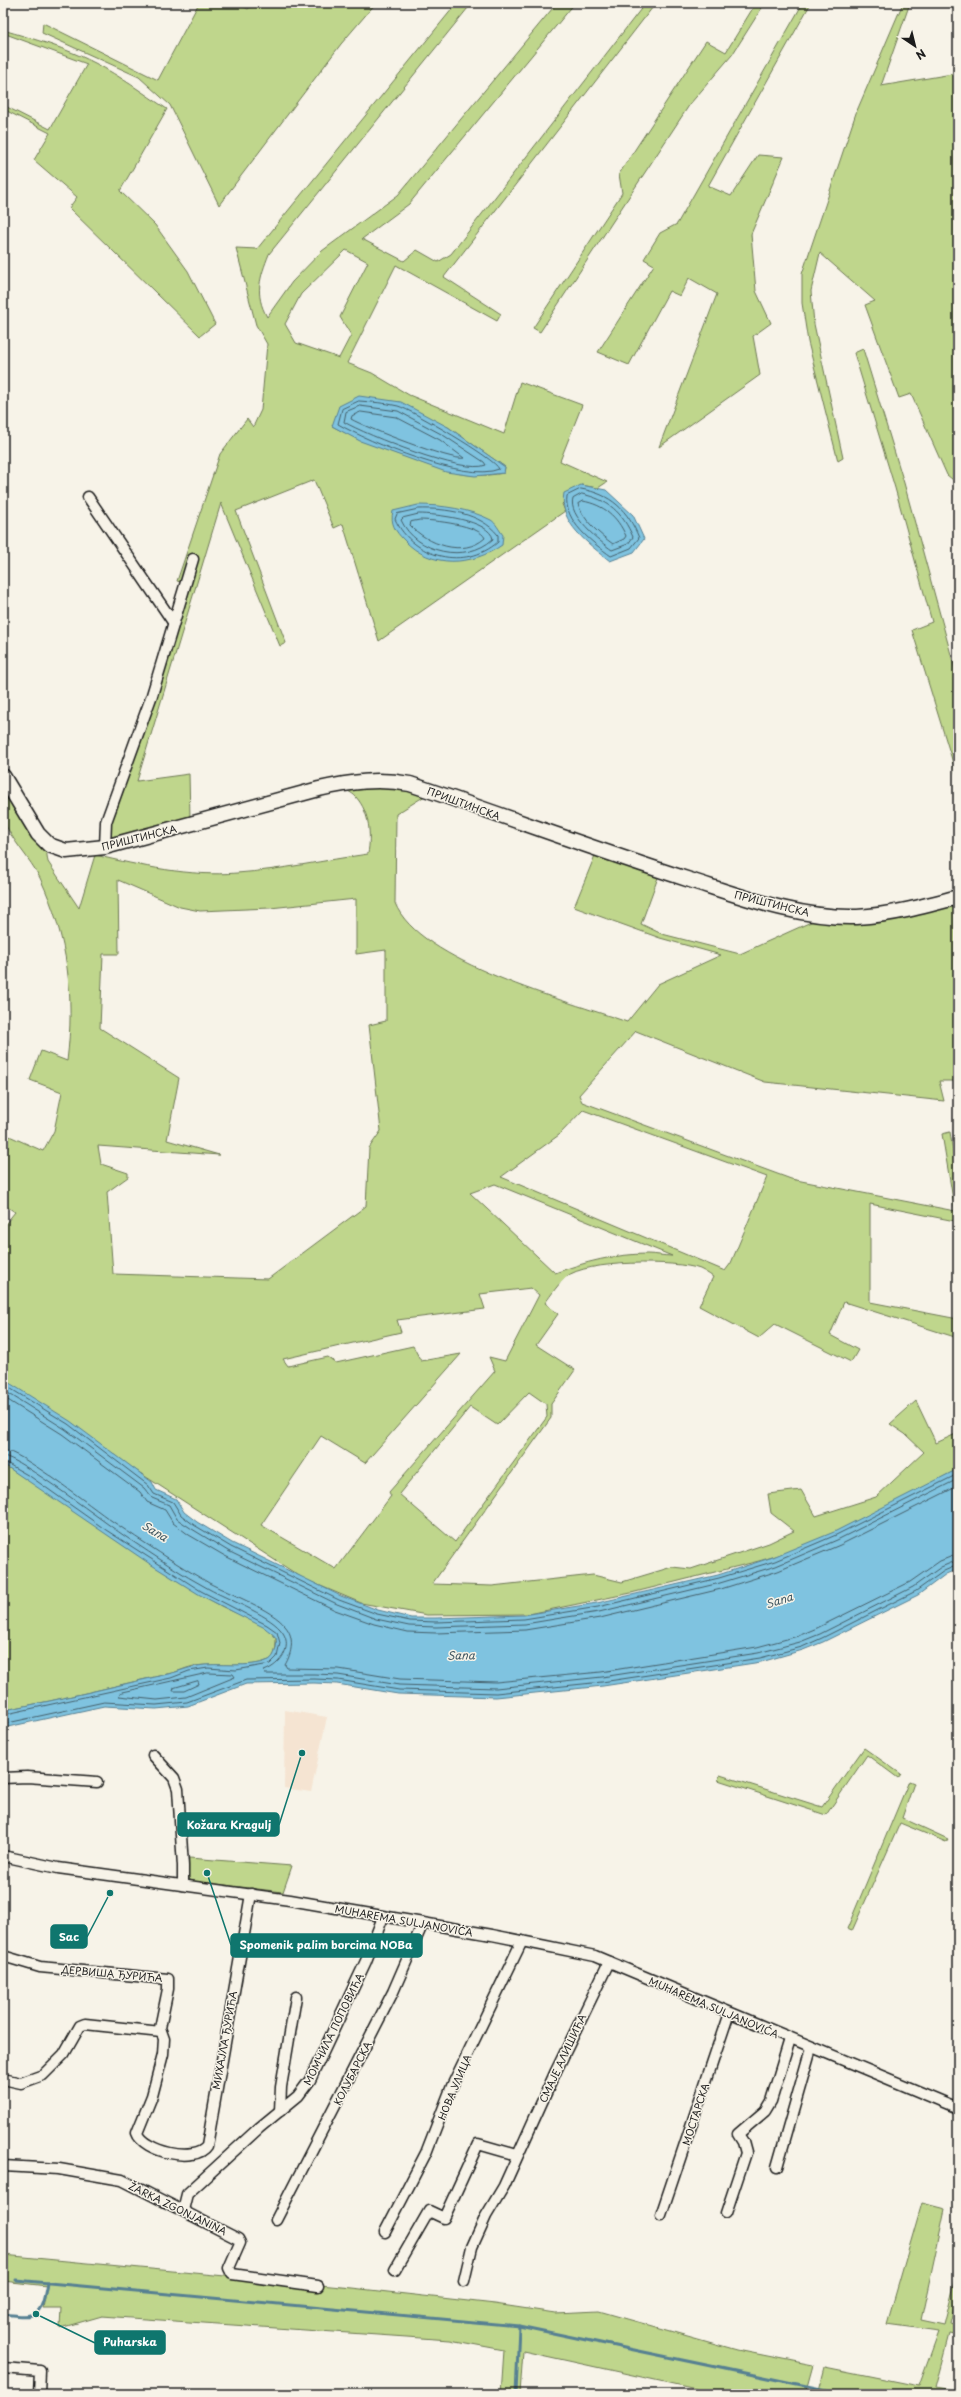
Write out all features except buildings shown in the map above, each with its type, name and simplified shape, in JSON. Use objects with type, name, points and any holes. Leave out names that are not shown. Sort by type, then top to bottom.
[{"type":"street","points":[[88,498],[174,622]]},
{"type":"street","points":[[105,847],[106,822],[138,737],[193,559]]},
{"type":"street","name":"ПРИШТИНСКА","points":[[3,776],[17,796],[32,827],[49,845],[66,851],[80,851],[105,847],[348,782],[390,780],[410,784],[629,860],[783,907],[823,914],[856,917],[890,913],[958,897]]},
{"type":"street","points":[[153,1754],[174,1778],[178,1789],[184,1866],[182,1885]]},
{"type":"street","points":[[3,1778],[27,1777],[97,1782]]},
{"type":"street","name":"MUHAREMA SULJANOVIĆA","points":[[3,1856],[58,1868],[251,1894],[522,1941],[595,1956],[790,2039],[958,2108]]},
{"type":"street","name":"МИХАЈЛА ЂУРИЋА","points":[[171,2153],[194,2155],[201,2153],[207,2146],[251,1894]]},
{"type":"street","name":"МОМЧИЛА ПОПОВИЋА","points":[[183,2210],[187,2194],[298,2096],[310,2080],[366,1961],[383,1917]]},
{"type":"street","name":"КОЛУБАРСКА","points":[[276,2220],[393,1992],[422,1924]]},
{"type":"street","name":"НОВА УЛИЦА","points":[[385,2232],[426,2153],[452,2086],[522,1941]]},
{"type":"street","name":"ДЕРВИША ЂУРИЋА","points":[[3,1956],[40,1967],[168,1979],[168,1989],[160,2020],[161,2032],[164,2039],[163,2054],[152,2096],[137,2133],[141,2141],[171,2153]]},
{"type":"street","name":"СМАЈЕ АЛИШИЋА","points":[[464,2281],[472,2247],[486,2216],[504,2186],[517,2155],[609,1962]]},
{"type":"street","points":[[280,2111],[280,2087],[296,1997]]},
{"type":"street","name":"МОСТАРСКА","points":[[661,2215],[729,2013]]},
{"type":"street","points":[[3,2079],[21,2084],[43,2075],[64,2054],[80,2026],[93,2024],[161,2032]]},
{"type":"street","name":"MUHAREMA SULJANOVIĆA","points":[[726,2213],[746,2153],[744,2142],[738,2134],[765,2110],[771,2101],[790,2039]]},
{"type":"street","points":[[777,2167],[812,2048]]},
{"type":"street","points":[[395,2270],[429,2211],[444,2218],[478,2144],[517,2155]]},
{"type":"street","name":"ŽARKA ZGONJANINA","points":[[3,2166],[59,2169],[122,2180],[235,2236],[240,2243],[229,2268],[232,2274],[318,2286]]},
{"type":"street","points":[[3,2368],[40,2371],[38,2394]]},
{"type":"shaded area","points":[[285,1710],[327,1717],[311,1792],[284,1788]]},
{"type":"green space","points":[[199,3],[237,3],[248,9],[255,3],[376,3],[341,44],[219,205],[170,105],[139,77],[42,33],[43,23],[158,80]]},
{"type":"green space","points":[[457,3],[472,3],[269,254],[263,270],[260,286],[261,301],[267,317],[292,282],[322,251],[398,195],[557,3],[575,3],[409,204],[362,239],[404,261],[417,250],[438,262],[451,254],[644,5],[642,3],[656,3],[444,277],[501,314],[497,321],[396,265],[347,363],[372,373],[409,395],[504,434],[520,382],[582,405],[560,461],[607,482],[598,488],[581,485],[562,504],[565,511],[379,641],[343,524],[334,528],[314,480],[236,511],[286,643],[280,646],[221,503],[137,781],[189,774],[190,818],[110,838],[106,828],[188,584],[177,581],[220,454],[247,419],[253,427],[261,410],[267,344],[256,325],[236,248],[257,249]],"holes":[[[346,250],[368,262],[340,317],[351,335],[339,358],[296,343],[285,324],[301,294]],[[332,426],[448,427],[505,467],[504,473],[477,475],[442,470],[377,447]]]},
{"type":"green space","points":[[756,3],[765,3],[732,55],[690,104],[540,332],[533,328],[622,193],[619,174],[706,41],[726,52]]},
{"type":"green space","points":[[803,3],[811,3],[708,186],[731,196],[758,155],[784,157],[751,234],[756,291],[771,323],[753,336],[760,375],[659,447],[717,294],[689,278],[680,296],[669,291],[629,365],[598,352],[654,265],[644,259],[660,233],[677,224]]},
{"type":"green space","points":[[903,3],[910,3],[881,86],[958,73],[958,484],[947,475],[911,394],[899,398],[865,305],[875,301],[820,253],[811,291],[814,324],[843,458],[838,461],[808,342],[802,303],[802,274],[856,113]]},
{"type":"green space","points":[[3,30],[50,44],[95,63],[113,73],[167,109],[120,191],[155,225],[188,271],[215,324],[200,336],[69,208],[77,197],[34,160],[50,133],[3,109],[3,105],[50,129],[87,64],[3,33]]},
{"type":"green space","points":[[863,349],[904,483],[958,680],[958,779],[912,630],[932,622],[895,488],[854,353]]},
{"type":"green space","points":[[378,781],[428,794],[396,814],[395,903],[409,924],[433,944],[463,961],[498,977],[534,991],[627,1022],[658,984],[721,955],[660,938],[574,907],[596,853],[660,872],[641,924],[662,934],[740,954],[822,917],[958,899],[956,922],[958,1081],[939,1081],[944,1101],[765,1082],[636,1031],[579,1095],[582,1102],[791,1179],[955,1211],[942,1134],[950,1132],[958,1185],[958,1238],[955,1221],[870,1204],[870,1302],[958,1319],[958,1338],[844,1302],[830,1335],[858,1350],[851,1362],[775,1324],[759,1338],[699,1306],[713,1277],[700,1269],[672,1264],[631,1263],[592,1267],[576,1271],[563,1280],[545,1303],[558,1314],[536,1345],[575,1370],[551,1404],[551,1418],[432,1584],[492,1586],[593,1575],[622,1582],[672,1567],[691,1569],[769,1543],[794,1531],[771,1513],[768,1494],[801,1490],[816,1516],[876,1497],[924,1452],[905,1434],[890,1424],[916,1401],[936,1443],[958,1433],[958,1469],[823,1542],[759,1561],[631,1593],[529,1614],[427,1615],[361,1603],[304,1579],[92,1442],[3,1380],[3,1227],[15,1212],[3,1204],[3,1141],[7,1135],[43,1151],[54,1131],[62,1092],[30,1080],[41,1051],[67,1061],[70,1013],[67,968],[57,923],[50,900],[40,878],[6,827],[2,815],[3,785],[46,849],[48,862],[79,908],[95,855],[166,870],[220,874],[270,870],[368,854],[368,824],[367,817],[361,803],[350,792],[337,786]],"holes":[[[118,880],[180,907],[200,911],[270,908],[356,899],[356,954],[386,950],[386,1021],[369,1025],[381,1131],[369,1148],[366,1206],[268,1279],[113,1274],[107,1192],[128,1177],[128,1173],[101,1164],[98,1146],[219,1155],[167,1140],[179,1078],[100,1028],[103,954],[119,954]],[[583,1110],[767,1177],[731,1263],[725,1271],[501,1177],[559,1135]],[[495,1184],[672,1256],[647,1254],[623,1255],[589,1262],[555,1273],[470,1193]],[[531,1288],[539,1295],[505,1361],[489,1357],[495,1371],[389,1492],[391,1496],[336,1569],[261,1525],[321,1436],[365,1463],[461,1354],[421,1361],[413,1346],[336,1363],[328,1357],[288,1366],[283,1359],[401,1332],[397,1320],[485,1309],[480,1294]],[[529,1392],[546,1404],[547,1417],[455,1542],[399,1494],[470,1407],[497,1425]]]},
{"type":"green space","points":[[3,1464],[165,1573],[221,1606],[251,1619],[271,1632],[276,1638],[273,1656],[269,1660],[261,1663],[194,1666],[69,1697],[10,1709],[3,1709]]},
{"type":"green space","points":[[864,1748],[901,1774],[898,1778],[867,1755],[826,1815],[718,1780],[720,1775],[822,1807]]},
{"type":"green space","points":[[909,1781],[914,1783],[902,1818],[948,1839],[946,1842],[900,1823],[852,1931],[847,1929]]},
{"type":"green space","points":[[189,1858],[292,1866],[283,1892],[191,1881],[188,1876]]},
{"type":"green space","points":[[922,2203],[945,2209],[921,2320],[944,2325],[958,2270],[958,2292],[950,2324],[958,2326],[958,2336],[949,2334],[935,2387],[958,2391],[958,2394],[818,2394],[825,2367],[919,2386],[939,2331],[887,2324]]},
{"type":"green space","points":[[3,2255],[352,2288],[495,2304],[555,2313],[599,2311],[737,2350],[813,2365],[805,2394],[719,2394],[523,2351],[520,2394],[501,2394],[504,2350],[450,2340],[102,2316],[60,2328],[61,2308],[43,2308],[47,2286],[3,2281]]},
{"type":"water","points":[[359,396],[401,402],[448,427],[505,467],[504,473],[475,476],[446,472],[360,441],[332,426],[339,406]]},
{"type":"water","points":[[581,485],[606,490],[633,515],[644,539],[634,552],[610,561],[577,532],[570,523],[563,504],[564,493]]},
{"type":"water","points":[[418,505],[455,508],[483,516],[493,521],[503,535],[502,545],[478,557],[465,560],[439,560],[426,556],[404,540],[396,530],[392,519],[393,511]]},
{"type":"water","name":"Sana","points":[[3,1379],[70,1421],[152,1482],[156,1490],[176,1499],[184,1512],[197,1522],[232,1543],[341,1596],[378,1610],[411,1618],[524,1615],[597,1603],[718,1575],[773,1557],[834,1532],[958,1469],[958,1569],[946,1574],[918,1595],[823,1642],[803,1650],[761,1662],[603,1686],[496,1697],[398,1694],[337,1684],[246,1684],[188,1706],[156,1709],[104,1706],[3,1728],[3,1709],[10,1709],[69,1697],[197,1666],[262,1663],[271,1658],[276,1650],[277,1644],[276,1638],[265,1628],[200,1595],[150,1564],[3,1464]]},
{"type":"waterway","points":[[16,2280],[519,2326],[845,2394]]},
{"type":"waterway","points":[[3,2314],[23,2316],[36,2313],[45,2295],[47,2283]]},
{"type":"waterway","points":[[516,2394],[519,2326]]},
{"type":"place","name":"Kožara Kragulj","points":[[302,1753]]},
{"type":"place","name":"Spomenik palim borcima NOBa","points":[[207,1873]]},
{"type":"place","name":"Sac","points":[[110,1893]]},
{"type":"place","name":"Puharska","points":[[36,2314]]}]
